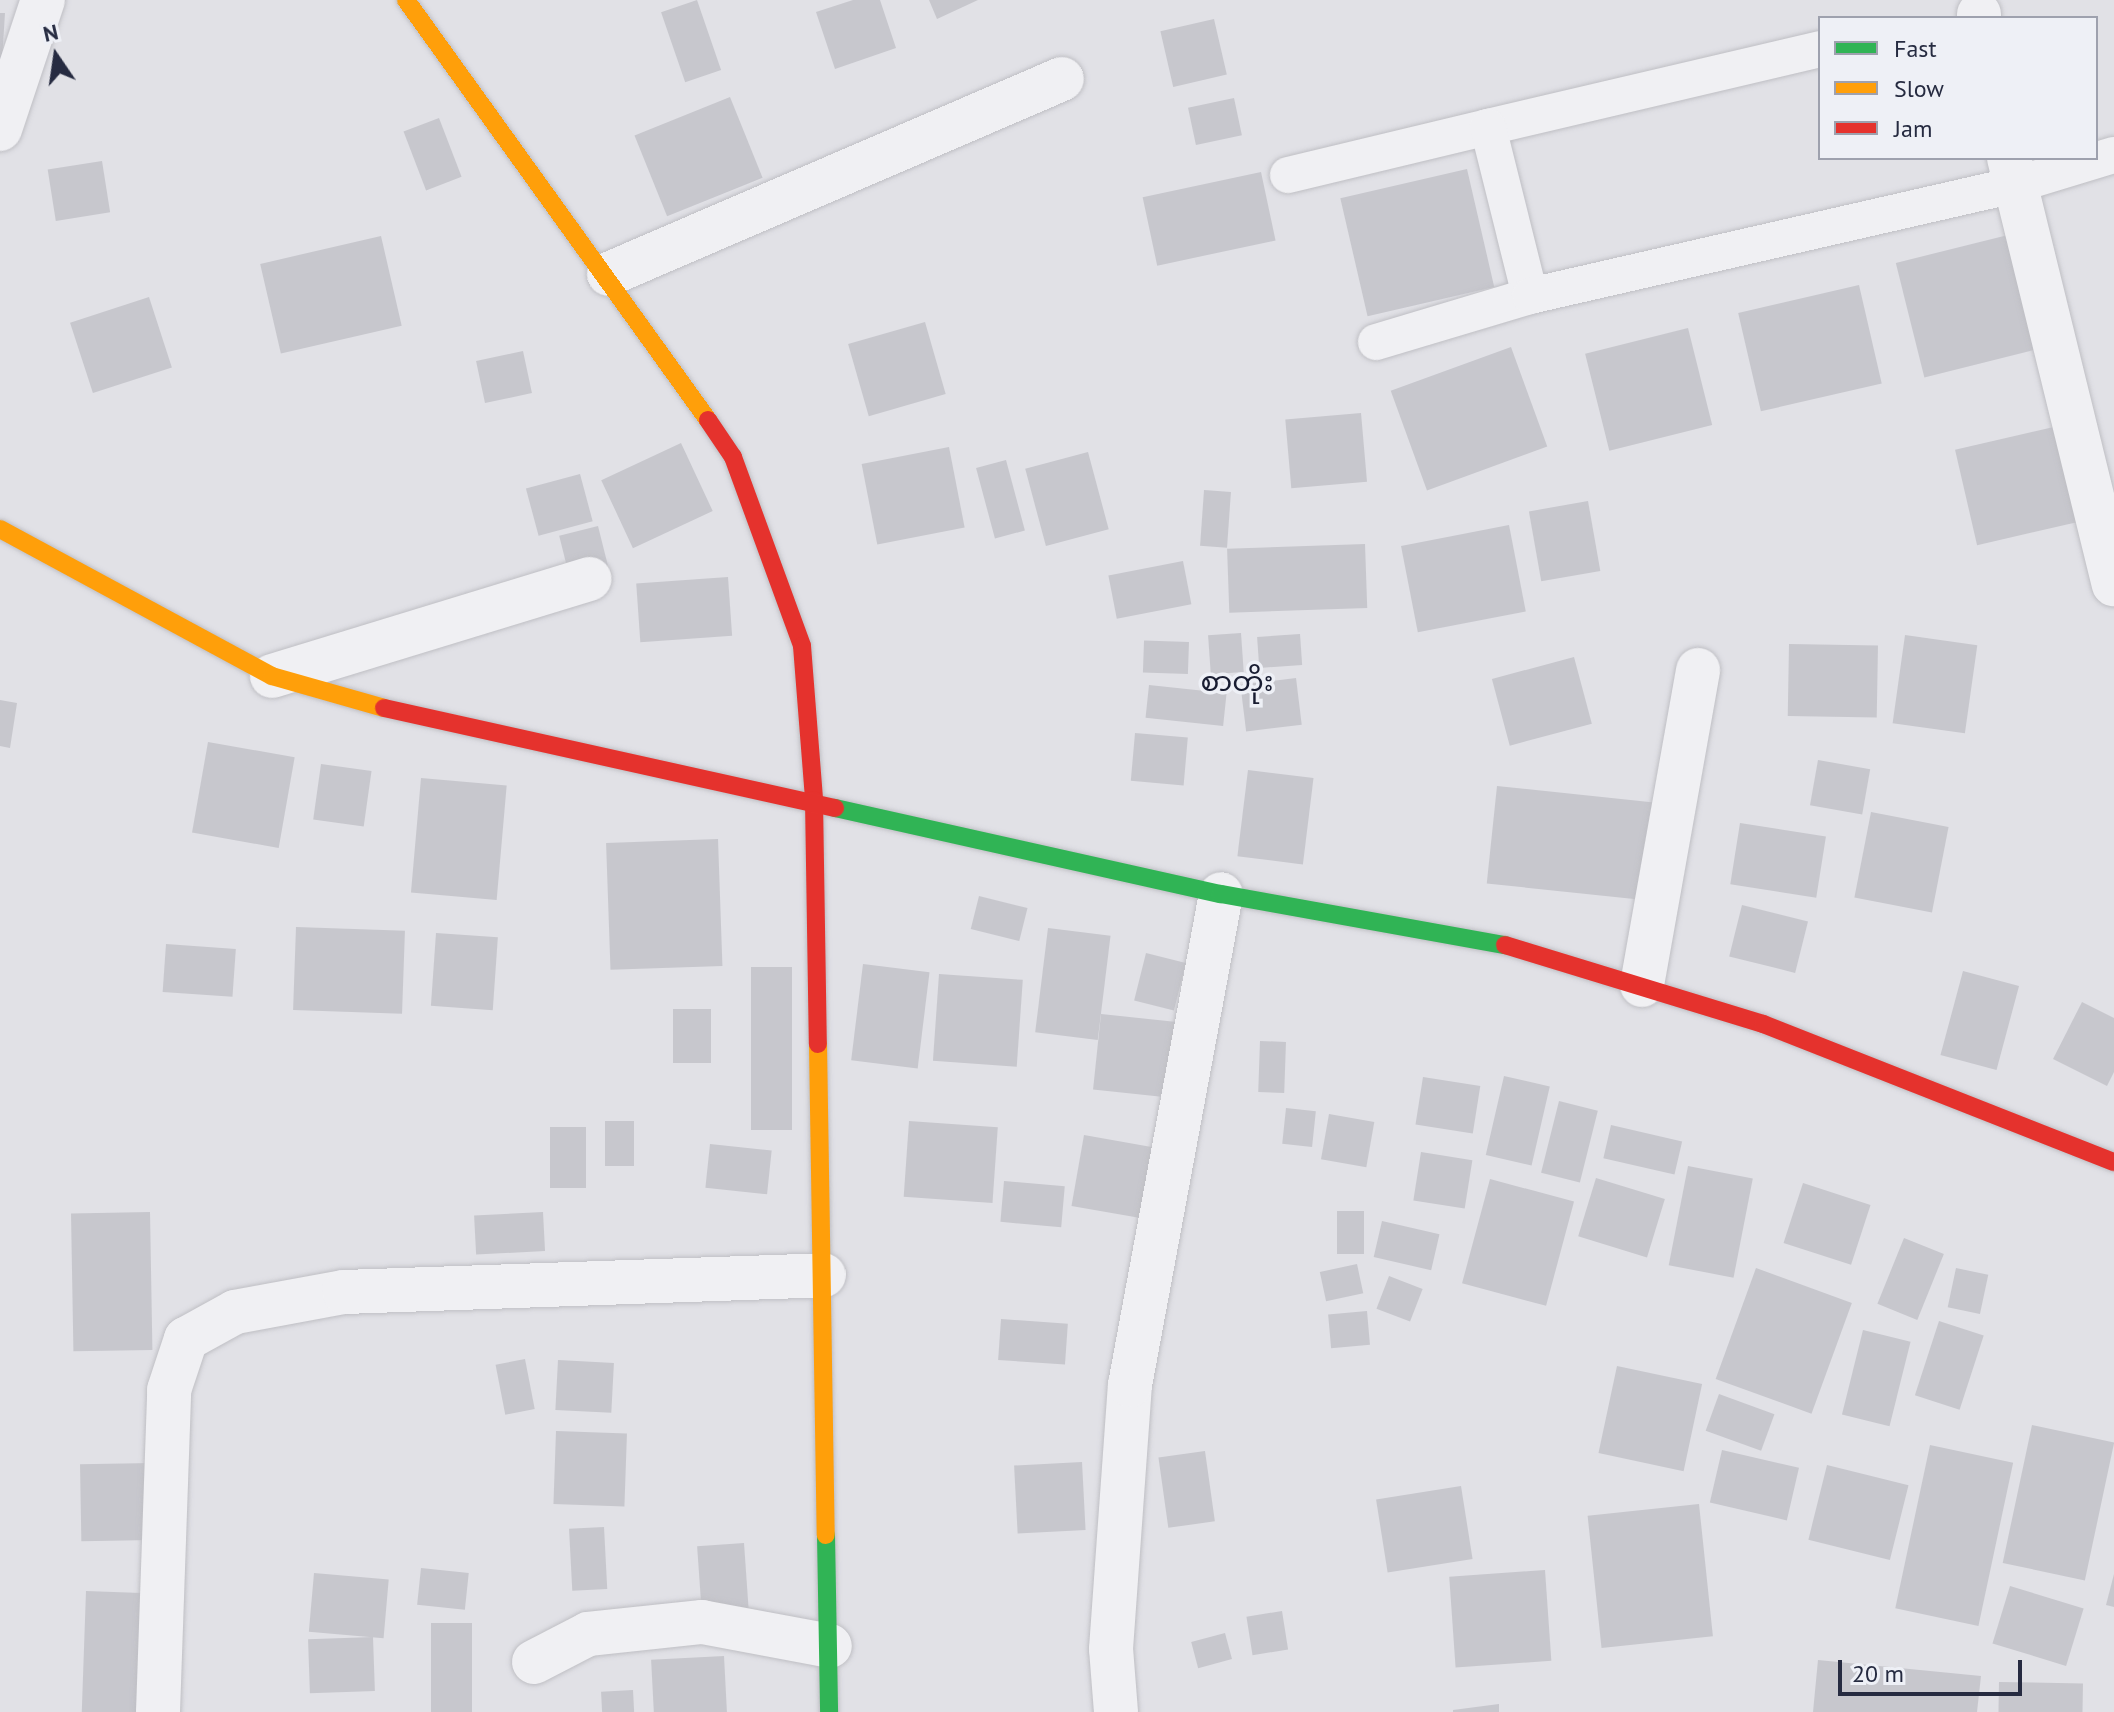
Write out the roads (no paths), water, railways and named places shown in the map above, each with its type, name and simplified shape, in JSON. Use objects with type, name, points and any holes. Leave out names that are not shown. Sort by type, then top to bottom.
[{"type":"street","points":[[0,129],[43,0]]},
{"type":"street","points":[[406,0],[609,274],[733,457],[802,646],[814,800],[829,1712]]},
{"type":"street","points":[[609,274],[1062,79]]},
{"type":"street","points":[[2012,172],[2114,584]]},
{"type":"street","points":[[0,529],[272,676],[326,695],[814,800],[1221,894],[1504,945],[1763,1024],[2114,1162]]},
{"type":"street","points":[[272,676],[590,579]]},
{"type":"street","points":[[1642,985],[1698,670]]},
{"type":"street","points":[[1116,1712],[1111,1649],[1130,1385],[1221,894]]},
{"type":"street","points":[[158,1712],[169,1390],[186,1339],[235,1312],[344,1292],[824,1275]]},
{"type":"street","points":[[534,1662],[588,1634],[702,1622],[830,1646]]},
{"type":"lane","points":[[1288,175],[1818,49]]},
{"type":"lane","points":[[1488,127],[1530,296]]},
{"type":"lane","points":[[1376,342],[1530,296],[2012,172],[2084,160]]},
{"type":"district","name":"စာတိုး","points":[[1237,681]]}]
